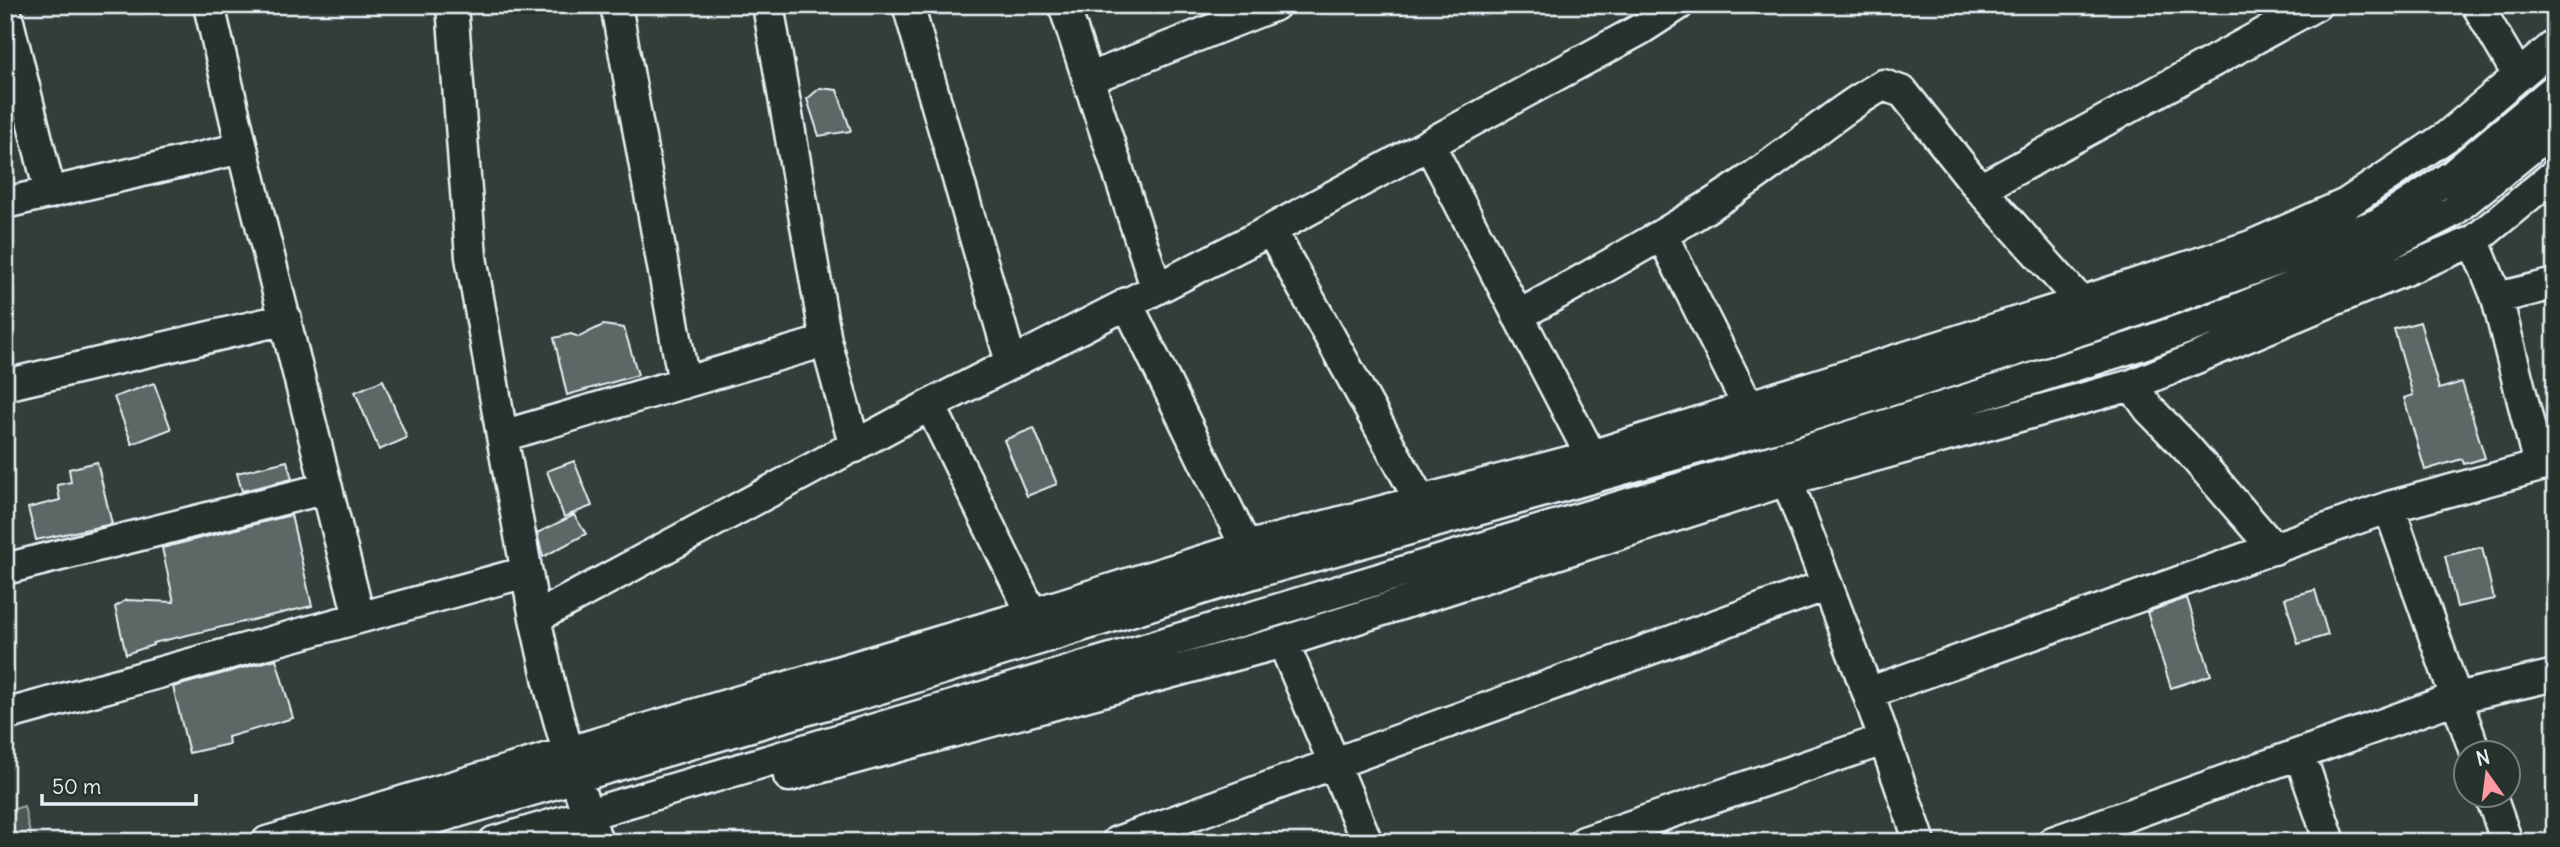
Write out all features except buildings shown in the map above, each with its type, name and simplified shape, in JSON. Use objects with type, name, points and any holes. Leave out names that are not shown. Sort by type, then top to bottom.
[{"type":"street","points":[[209,5],[359,617]]},
{"type":"street","points":[[452,5],[471,257],[535,618],[551,691],[593,830]]},
{"type":"street","points":[[616,5],[684,383]]},
{"type":"street","points":[[768,5],[826,341],[855,447]]},
{"type":"street","points":[[908,5],[1011,362]]},
{"type":"street","points":[[1064,5],[1156,287]]},
{"type":"street","points":[[1088,79],[1275,5]]},
{"type":"street","points":[[535,618],[930,404],[1271,230],[1429,144],[1636,17],[1678,5]]},
{"type":"street","points":[[1980,190],[2316,5]]},
{"type":"street","points":[[2477,5],[2518,75]]},
{"type":"street","points":[[5,9],[50,193]]},
{"type":"street","points":[[355,842],[572,764],[1032,614],[1246,547],[1591,456],[2251,246],[2346,204],[2446,137],[2555,45]]},
{"type":"street","points":[[1518,316],[1662,235],[1752,178],[1856,100],[1884,85],[1903,92],[1980,190],[2081,302]]},
{"type":"street","points":[[267,842],[870,691],[1260,571],[1790,422],[2114,318],[2378,224],[2453,174],[2555,89]]},
{"type":"street","points":[[563,842],[593,830],[2136,346],[2226,314],[2362,258],[2452,212],[2555,128]]},
{"type":"street","points":[[1429,144],[1591,456]]},
{"type":"street","points":[[5,203],[242,148]]},
{"type":"street","points":[[494,842],[593,830],[1283,642],[1787,480],[2132,384],[2474,242],[2555,174]]},
{"type":"street","points":[[1271,230],[1421,502]]},
{"type":"street","points":[[1662,235],[1748,406]]},
{"type":"street","points":[[1868,693],[2389,507],[2547,463],[2497,298],[2474,242]]},
{"type":"street","points":[[2497,298],[2555,284]]},
{"type":"street","points":[[1127,303],[1246,547]]},
{"type":"street","points":[[5,385],[286,319]]},
{"type":"street","points":[[502,436],[826,341]]},
{"type":"street","points":[[2132,384],[2149,409],[2186,447],[2274,549]]},
{"type":"street","points":[[930,404],[1032,614]]},
{"type":"street","points":[[1787,480],[1868,693],[1920,842]]},
{"type":"street","points":[[5,569],[327,488]]},
{"type":"street","points":[[2389,507],[2470,738]]},
{"type":"street","points":[[5,715],[526,572]]},
{"type":"street","points":[[1117,842],[1827,585]]},
{"type":"street","points":[[1283,642],[1367,842]]},
{"type":"street","points":[[2053,842],[2456,698],[2555,675]]},
{"type":"street","points":[[1584,842],[1883,740]]},
{"type":"street","points":[[2300,755],[2330,842]]},
{"type":"street","points":[[2495,808],[2507,842]]},
{"type":"shaded area","points":[[24,806],[32,842],[5,842],[5,812]]}]
